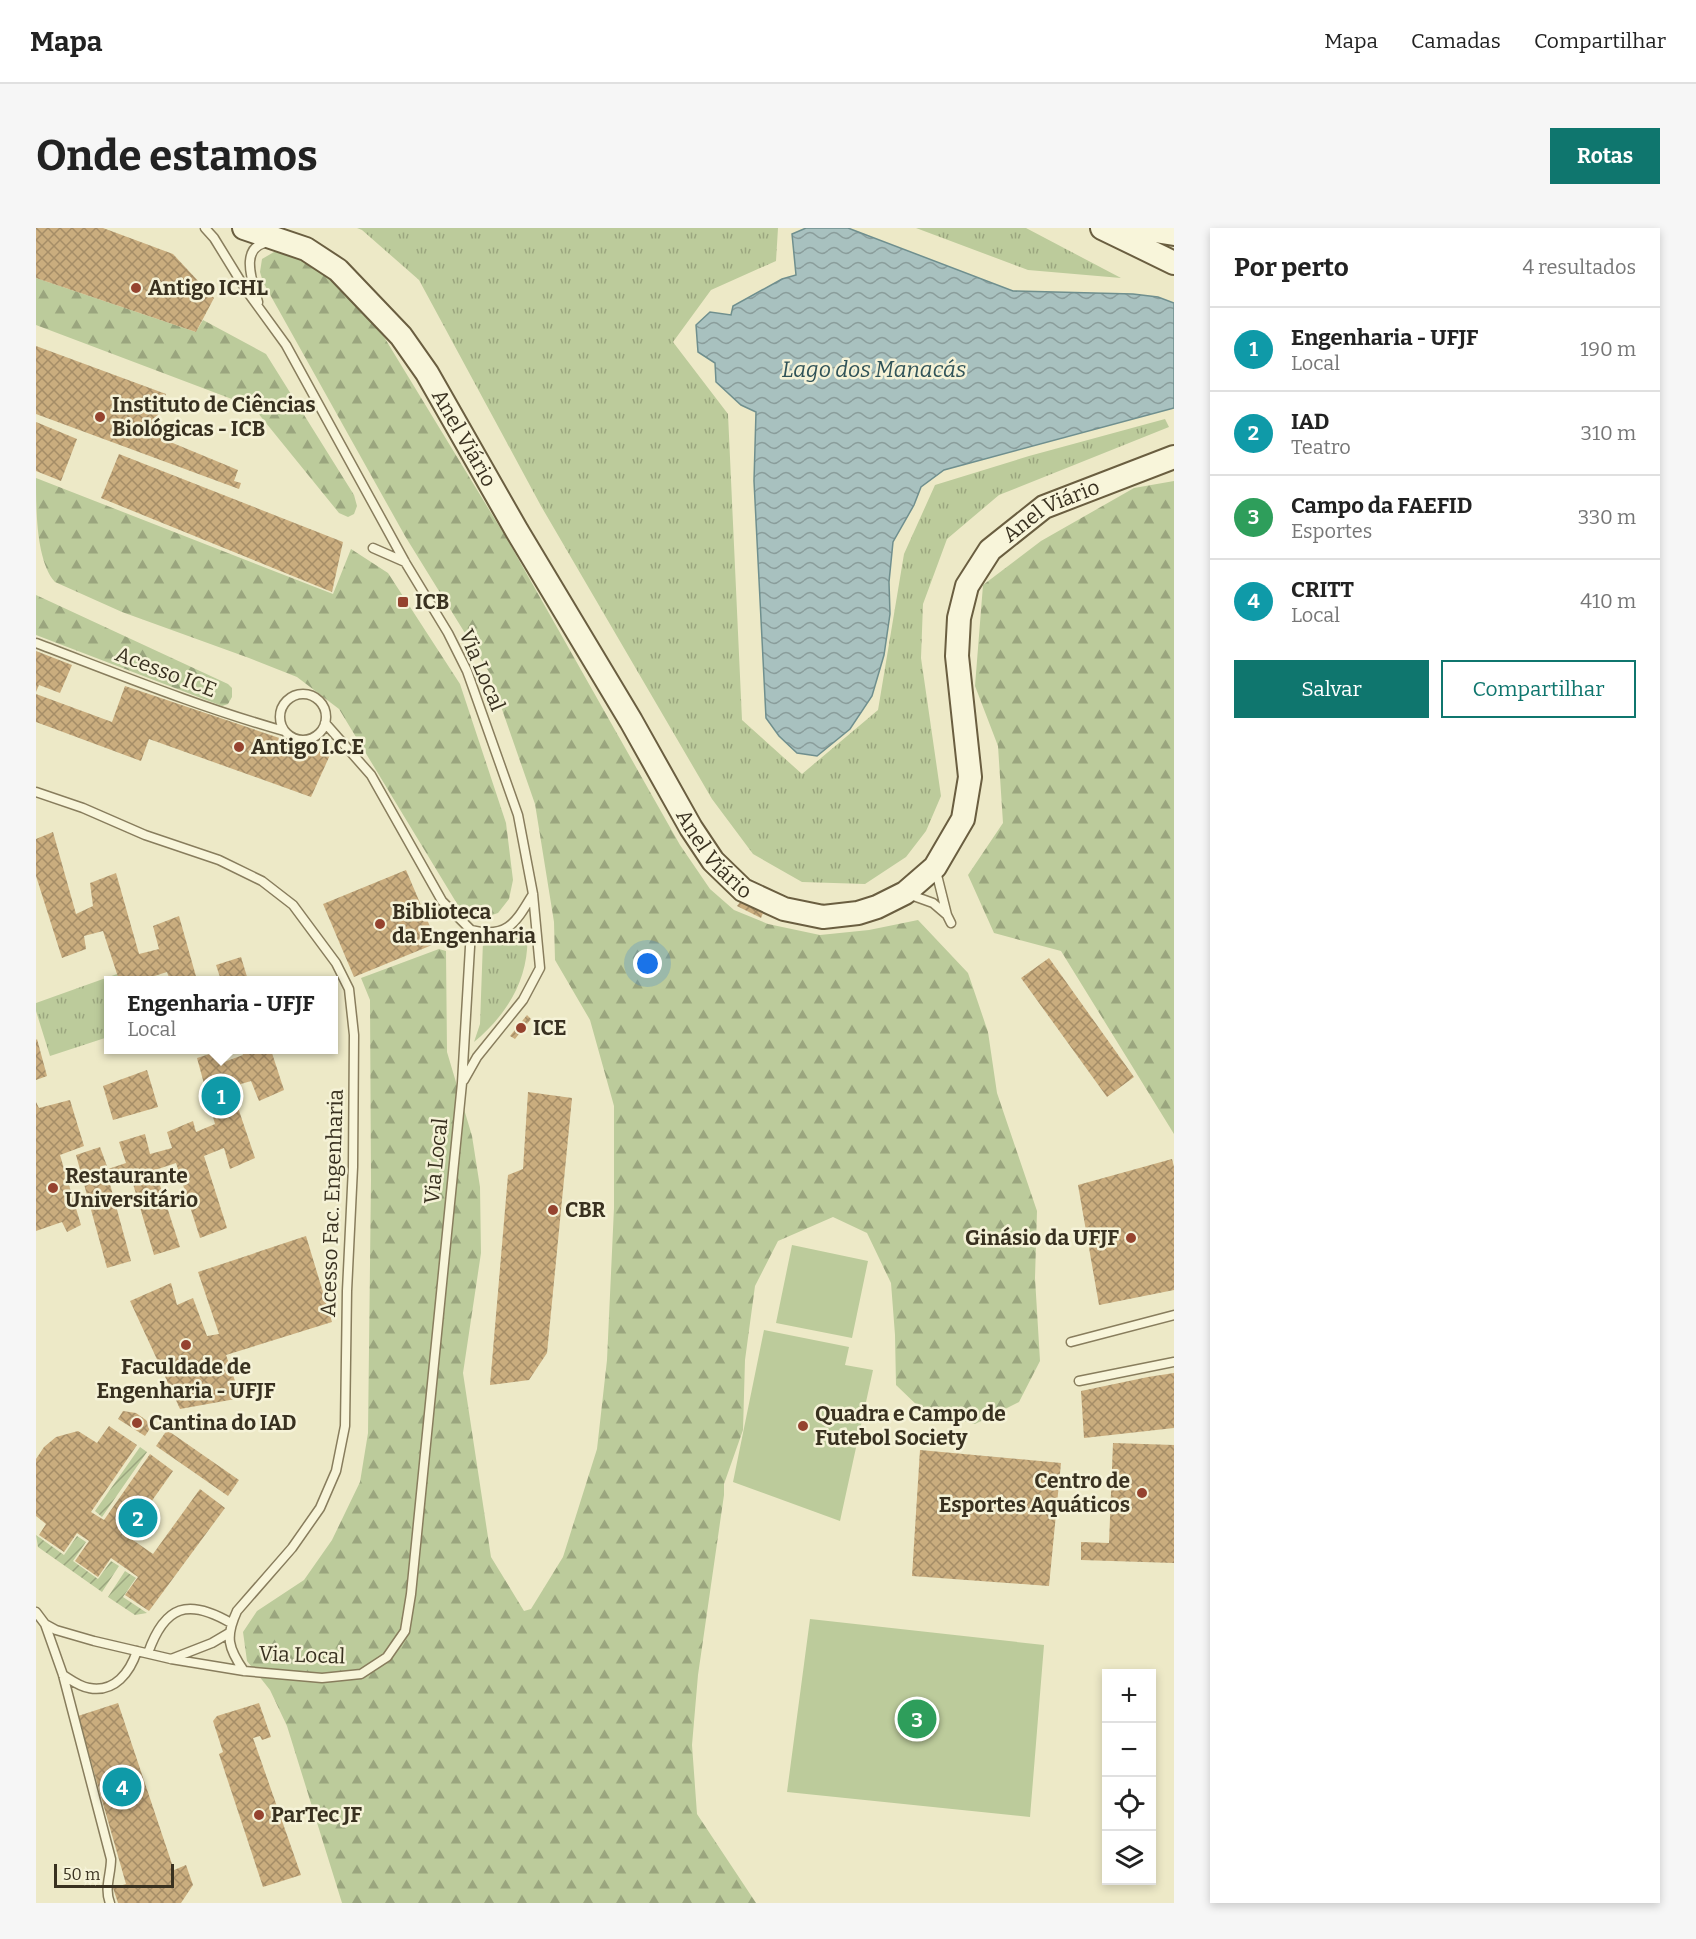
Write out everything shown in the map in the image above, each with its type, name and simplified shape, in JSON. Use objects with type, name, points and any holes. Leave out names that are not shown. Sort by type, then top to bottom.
[{"type":"main road","name":"Anel Viário","points":[[244,228],[306,249],[338,270],[401,336],[427,373],[517,531],[631,721],[691,828],[713,861],[743,890],[764,902],[784,909],[823,917],[858,913],[877,907],[904,893],[935,867],[963,819],[970,777],[957,656],[959,618],[967,586],[990,550],[1044,507],[1174,457]]},
{"type":"main road","points":[[1102,228],[1174,263]]},
{"type":"main road","points":[[1136,228],[1174,234]]},
{"type":"lane","name":"Via Local","points":[[205,228],[286,345],[405,562],[448,633],[467,671],[518,815],[533,894],[540,968],[523,1000],[477,1057],[462,1083],[411,1594],[405,1631],[387,1657],[361,1674],[322,1678],[244,1671]]},
{"type":"lane","points":[[259,306],[249,270],[250,258],[257,248],[265,243],[284,241]]},
{"type":"lane","points":[[373,548],[405,562]]},
{"type":"lane","name":"Acesso ICE","points":[[36,643],[190,701],[284,731]]},
{"type":"lane","points":[[325,723],[317,735],[304,741],[290,737],[284,731],[279,718],[283,705],[288,699],[301,694],[315,697],[321,702],[325,723],[371,775],[442,901],[471,930],[494,933],[505,930],[514,924],[533,894]]},
{"type":"lane","name":"Acesso Fac. Engenharia","points":[[36,792],[219,860],[262,881],[293,905],[336,963],[349,989],[354,1035],[353,1167],[347,1291],[345,1426],[336,1471],[320,1508],[292,1548],[237,1611],[231,1623]]},
{"type":"lane","points":[[904,893],[933,903],[949,919],[935,867]]},
{"type":"lane","points":[[462,1083],[471,930]]},
{"type":"lane","points":[[1071,1342],[1174,1315]]},
{"type":"lane","points":[[1079,1381],[1174,1362]]},
{"type":"lane","points":[[148,1653],[161,1624],[171,1615],[188,1608],[202,1609],[231,1623],[230,1647],[234,1658],[244,1671]]},
{"type":"lane","points":[[36,1612],[45,1624],[63,1675],[111,1859],[111,1873],[106,1887],[110,1903]]},
{"type":"lane","points":[[45,1624],[75,1636],[136,1651],[244,1671]]},
{"type":"lane","points":[[171,1659],[212,1643],[229,1633]]},
{"type":"lane","points":[[63,1675],[90,1689],[103,1688],[125,1677],[132,1666],[136,1651]]},
{"type":"green space","points":[[357,228],[778,228],[776,261],[711,290],[673,342],[728,414],[742,720],[802,774],[878,710],[904,554],[935,485],[1029,456],[1165,419],[1169,427],[999,495],[947,539],[923,604],[921,658],[941,796],[926,831],[906,857],[865,884],[802,882],[753,854],[712,799],[541,506],[419,280]]},
{"type":"green space","points":[[916,228],[1026,228],[1121,278],[1028,270]]},
{"type":"green space","points":[[288,250],[335,280],[381,332],[507,539],[680,845],[710,889],[734,910],[768,924],[820,935],[869,930],[918,920],[968,973],[988,1032],[997,1093],[1037,1211],[1035,1278],[1040,1361],[1019,1402],[975,1424],[921,1409],[896,1385],[891,1283],[867,1233],[833,1217],[778,1241],[755,1286],[745,1360],[743,1430],[724,1484],[698,1675],[692,1745],[697,1814],[756,1903],[342,1903],[287,1726],[270,1690],[247,1661],[243,1632],[257,1611],[304,1580],[332,1540],[360,1482],[368,1433],[371,1180],[370,1000],[361,978],[439,949],[446,951],[447,1052],[472,1136],[480,1187],[481,1253],[463,1373],[491,1557],[524,1611],[531,1609],[563,1557],[597,1449],[607,1360],[614,1208],[614,1106],[590,1020],[555,960],[554,922],[535,804],[489,672],[405,536],[263,282],[260,272],[262,259],[274,252]]},
{"type":"green space","points":[[36,278],[196,332],[203,320],[266,354],[354,495],[357,506],[354,514],[348,517],[339,513],[253,407],[36,325]]},
{"type":"green space","points":[[36,478],[333,594],[351,549],[388,573],[460,684],[506,823],[513,880],[509,899],[498,913],[486,917],[474,916],[459,907],[339,709],[297,677],[122,612],[55,582],[44,561],[38,534]]},
{"type":"green space","points":[[1174,481],[1174,1134],[1061,951],[994,933],[968,875],[1003,823],[998,746],[975,686],[983,585],[1041,541],[1134,488]]},
{"type":"green space","points":[[36,595],[228,684],[232,688],[232,697],[228,704],[222,706],[36,635]]},
{"type":"green space","points":[[527,929],[525,962],[515,992],[498,1019],[474,1042],[480,1024],[483,941],[511,938]]},
{"type":"green space","points":[[104,979],[104,1038],[50,1056],[36,1011],[36,1003]]},
{"type":"green space","points":[[792,1245],[868,1261],[852,1338],[776,1323]]},
{"type":"green space","name":"Quadra e Campo de Futebol Society","points":[[764,1330],[849,1347],[845,1365],[873,1370],[840,1521],[733,1482]]},
{"type":"green space","points":[[140,1447],[147,1452],[102,1517],[95,1511]]},
{"type":"green space","points":[[36,1535],[64,1555],[77,1536],[86,1542],[73,1561],[98,1579],[111,1561],[119,1566],[102,1592],[38,1547]]},
{"type":"green space","points":[[125,1571],[136,1578],[123,1597],[147,1613],[135,1615],[108,1597]]},
{"type":"green space","points":[[810,1619],[1044,1645],[1030,1817],[787,1792]]},
{"type":"water","name":"Lago dos Manacás","points":[[806,228],[848,228],[1013,291],[1133,294],[1158,297],[1174,303],[1174,408],[944,470],[921,487],[914,505],[893,542],[889,582],[890,614],[884,655],[872,696],[850,729],[817,756],[797,753],[779,736],[766,718],[754,481],[756,412],[741,405],[716,382],[715,363],[698,352],[696,325],[710,312],[731,315],[733,306],[782,279],[796,275],[792,234]]},
{"type":"building","name":"Antigo ICHL","points":[[36,228],[103,228],[173,254],[214,298],[196,332],[36,278]]},
{"type":"building","name":"Instituto de Ciências Biológicas - ICB","points":[[36,346],[166,394],[151,434],[238,470],[234,481],[241,483],[239,489],[36,414]]},
{"type":"building","points":[[36,422],[77,439],[61,481],[36,471]]},
{"type":"building","points":[[119,454],[343,542],[332,592],[101,498]]},
{"type":"building","points":[[36,651],[72,665],[60,693],[39,685],[36,692]]},
{"type":"building","name":"Antigo I.C.E","points":[[125,686],[330,755],[311,797],[149,739],[141,761],[36,722],[36,694],[112,722]]},
{"type":"building","points":[[53,832],[76,914],[93,906],[90,883],[116,873],[139,954],[159,949],[153,926],[179,916],[196,976],[168,976],[167,972],[154,976],[118,976],[103,931],[84,936],[86,949],[62,958],[36,876],[36,839]]},
{"type":"building","name":"Biblioteca da Engenharia","points":[[406,870],[437,943],[354,977],[323,904]]},
{"type":"building","points":[[740,902],[763,913],[761,918],[737,906]]},
{"type":"building","points":[[241,957],[247,976],[220,976],[216,965]]},
{"type":"building","points":[[1049,958],[1134,1077],[1107,1097],[1021,978]]},
{"type":"building","name":"ICE","points":[[527,1015],[531,1019],[515,1039],[510,1036]]},
{"type":"building","points":[[36,1040],[47,1076],[36,1080]]},
{"type":"building","points":[[210,1054],[220,1054],[224,1062],[243,1055],[272,1054],[284,1090],[259,1101],[251,1081],[231,1087],[255,1158],[230,1169],[224,1148],[204,1156],[227,1228],[200,1238],[176,1163],[155,1170],[180,1247],[154,1255],[131,1177],[110,1184],[131,1261],[107,1268],[76,1155],[100,1147],[108,1169],[126,1163],[119,1142],[145,1134],[150,1154],[172,1148],[167,1132],[193,1121],[196,1132],[215,1124],[197,1058]]},
{"type":"building","points":[[147,1070],[158,1107],[113,1120],[103,1086]]},
{"type":"building","points":[[528,1092],[572,1098],[547,1353],[529,1380],[490,1385],[508,1175],[523,1169]]},
{"type":"building","name":"Restaurante Universitário","points":[[70,1100],[84,1146],[60,1155],[81,1225],[67,1232],[62,1222],[36,1231],[36,1102],[39,1108]]},
{"type":"building","name":"Ginásio da UFJF","points":[[1172,1159],[1174,1167],[1174,1290],[1099,1305],[1078,1185]]},
{"type":"building","points":[[306,1236],[332,1322],[226,1355],[241,1398],[180,1409],[130,1301],[171,1283],[177,1305],[193,1298],[207,1336],[219,1334],[198,1272]]},
{"type":"building","points":[[1174,1373],[1174,1428],[1084,1438],[1081,1391]]},
{"type":"building","name":"Cantina do IAD","points":[[123,1411],[136,1413],[146,1420],[151,1427],[145,1436],[118,1419]]},
{"type":"building","points":[[109,1426],[137,1445],[91,1512],[104,1520],[150,1454],[173,1471],[127,1536],[153,1554],[200,1489],[225,1508],[149,1611],[125,1595],[138,1577],[111,1558],[98,1577],[75,1561],[89,1541],[77,1533],[64,1552],[39,1535],[46,1524],[36,1516],[36,1459],[44,1447],[56,1437],[78,1431],[97,1443]]},
{"type":"building","points":[[167,1430],[239,1480],[228,1496],[156,1446]]},
{"type":"building","name":"Centro de Esportes Aquáticos","points":[[1113,1443],[1174,1445],[1174,1563],[1081,1560],[1081,1542],[1109,1543]]},
{"type":"building","points":[[920,1450],[1061,1463],[1049,1586],[912,1576]]},
{"type":"building","points":[[118,1703],[174,1870],[186,1865],[193,1885],[181,1903],[118,1903],[113,1888],[126,1884],[78,1716]]},
{"type":"building","name":"ParTec JF","points":[[259,1703],[271,1737],[262,1740],[260,1736],[253,1738],[301,1875],[263,1887],[219,1754],[223,1752],[213,1721],[217,1716]]},
{"type":"place","name":"Antigo ICHL","points":[[136,288]]},
{"type":"place","name":"Instituto de Ciências Biológicas - ICB","points":[[100,417]]},
{"type":"place","name":"ICB","points":[[403,602]]},
{"type":"place","name":"Antigo I.C.E","points":[[239,747]]},
{"type":"place","name":"Biblioteca da Engenharia","points":[[380,924]]},
{"type":"place","name":"ICE","points":[[521,1028]]},
{"type":"place","name":"Engenharia - UFJF","points":[[221,1096]]},
{"type":"place","name":"Restaurante Universitário","points":[[53,1188]]},
{"type":"place","name":"CBR","points":[[553,1210]]},
{"type":"place","name":"Ginásio da UFJF","points":[[1131,1238]]},
{"type":"place","name":"Faculdade de Engenharia - UFJF","points":[[186,1345]]},
{"type":"place","name":"Cantina do IAD","points":[[137,1423]]},
{"type":"place","name":"Quadra e Campo de Futebol Society","points":[[803,1426]]},
{"type":"place","name":"Centro de Esportes Aquáticos","points":[[1142,1493]]},
{"type":"place","name":"IAD","points":[[138,1518]]},
{"type":"place","name":"Campo da FAEFID","points":[[917,1719]]},
{"type":"place","name":"CRITT","points":[[122,1787]]},
{"type":"place","name":"ParTec JF","points":[[259,1815]]}]
